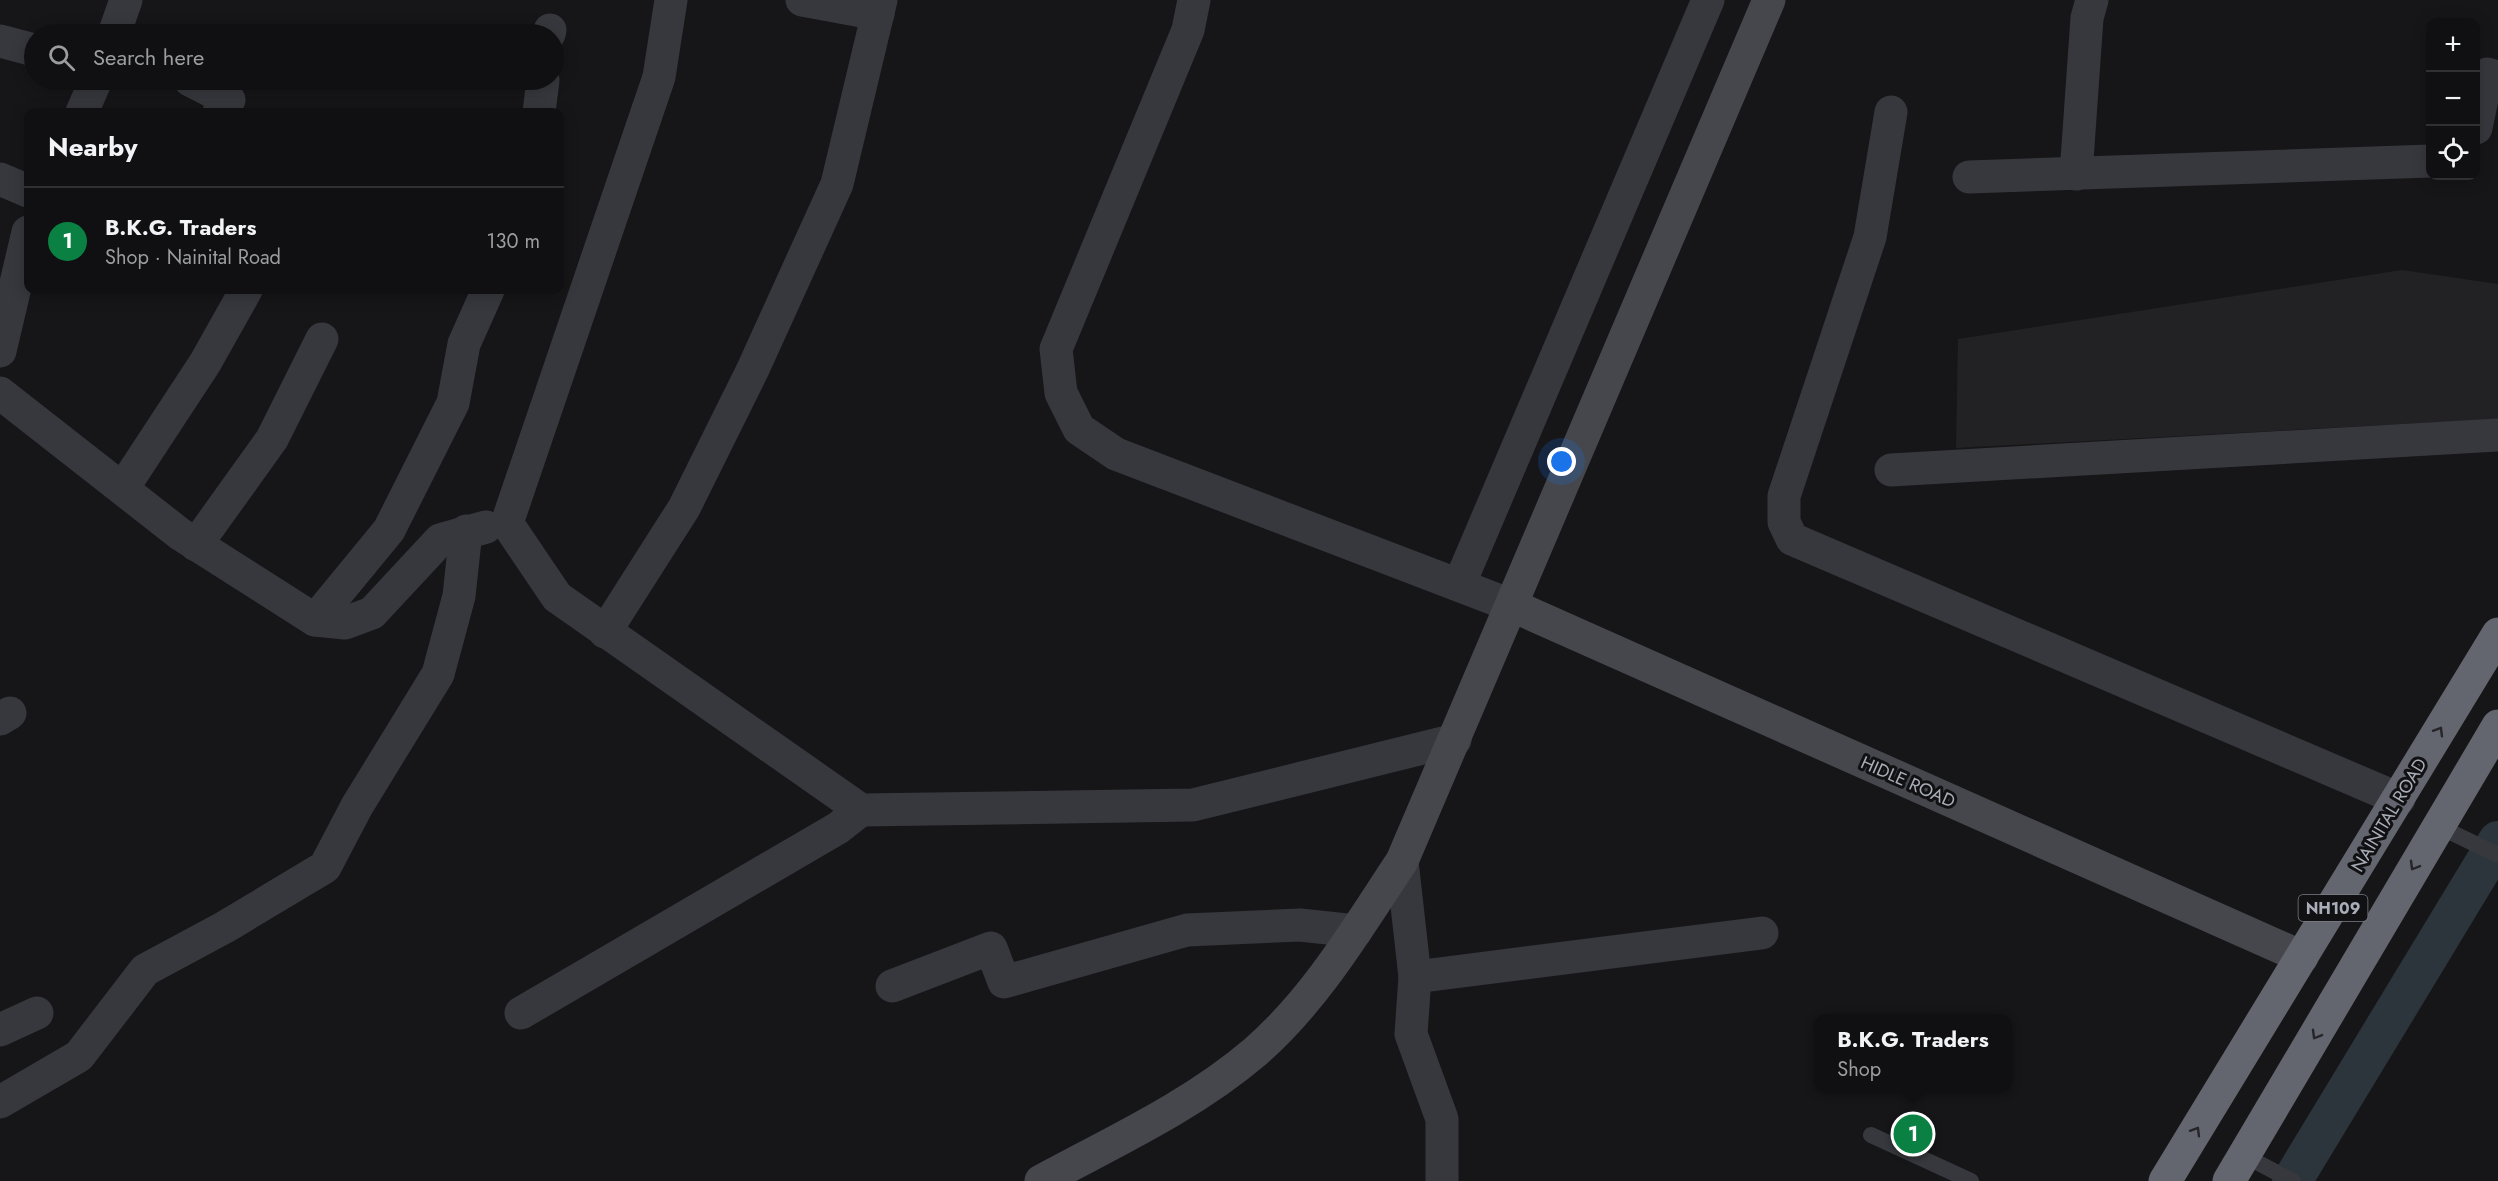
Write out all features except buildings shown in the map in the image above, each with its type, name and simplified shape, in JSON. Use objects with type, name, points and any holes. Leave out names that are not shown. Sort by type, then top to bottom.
[{"type":"highway","name":"NAINITAL ROAD","points":[[2165,1181],[2498,633]]},
{"type":"highway","name":"NH109","points":[[2237,1168],[2498,726]]},
{"type":"highway","points":[[2302,957],[2349,979]]},
{"type":"main road","points":[[1041,1181],[1183,1104],[1256,1051],[1323,980],[1402,861],[1513,606],[1769,0]]},
{"type":"main road","name":"HIDLE ROAD","points":[[1513,606],[2302,957]]},
{"type":"street","points":[[118,24],[126,0]]},
{"type":"street","points":[[507,523],[659,77],[671,0]]},
{"type":"street","points":[[605,632],[684,508],[753,369],[837,184],[880,7],[802,0]]},
{"type":"street","points":[[1194,0],[1188,30],[1056,349],[1061,393],[1079,429],[1116,454],[1513,606]]},
{"type":"street","points":[[1459,585],[1708,0]]},
{"type":"street","points":[[2076,174],[2087,18],[2092,0]]},
{"type":"street","points":[[0,41],[24,47]]},
{"type":"street","points":[[2475,126],[2487,74],[2498,77]]},
{"type":"street","points":[[83,108],[91,90]]},
{"type":"street","points":[[210,90],[229,100],[222,108]]},
{"type":"street","points":[[540,108],[542,90]]},
{"type":"street","points":[[1891,112],[1870,237],[1784,496],[1784,522],[1792,539],[2399,798]]},
{"type":"street","points":[[1969,177],[2426,160]]},
{"type":"street","points":[[0,179],[24,189]]},
{"type":"street","points":[[0,351],[24,249]]},
{"type":"street","points":[[123,488],[205,363],[240,294]]},
{"type":"street","points":[[315,620],[389,530],[453,403],[464,344],[486,294]]},
{"type":"street","points":[[196,545],[272,439],[322,339]]},
{"type":"street","points":[[0,393],[196,545],[315,620],[345,623],[372,613],[440,540],[466,531],[507,523]]},
{"type":"street","points":[[1891,470],[2498,435]]},
{"type":"street","points":[[507,523],[557,597],[861,810],[1193,805],[1455,740]]},
{"type":"street","points":[[0,1102],[79,1056],[145,970],[225,927],[325,867],[357,806],[438,674],[459,596],[466,531]]},
{"type":"street","points":[[521,1013],[838,828],[861,810]]},
{"type":"street","points":[[1402,861],[1415,977],[1411,1034],[1442,1119],[1442,1181]]},
{"type":"street","points":[[892,986],[991,948],[1004,982],[1187,930],[1300,925],[1356,931]]},
{"type":"street","points":[[1415,977],[1762,933]]},
{"type":"street","points":[[0,1030],[36,1013]]},
{"type":"lane","points":[[2438,826],[2498,855]]},
{"type":"lane","points":[[1871,1135],[1971,1181]]},
{"type":"lane","points":[[2237,1168],[2289,1178]]},
{"type":"shaded area","points":[[2402,270],[2498,284],[2498,419],[1956,448],[1958,339]]},
{"type":"waterway","points":[[2292,1181],[2498,841]]},
{"type":"place","name":"B.K.G. Traders","points":[[1913,1134]]}]
